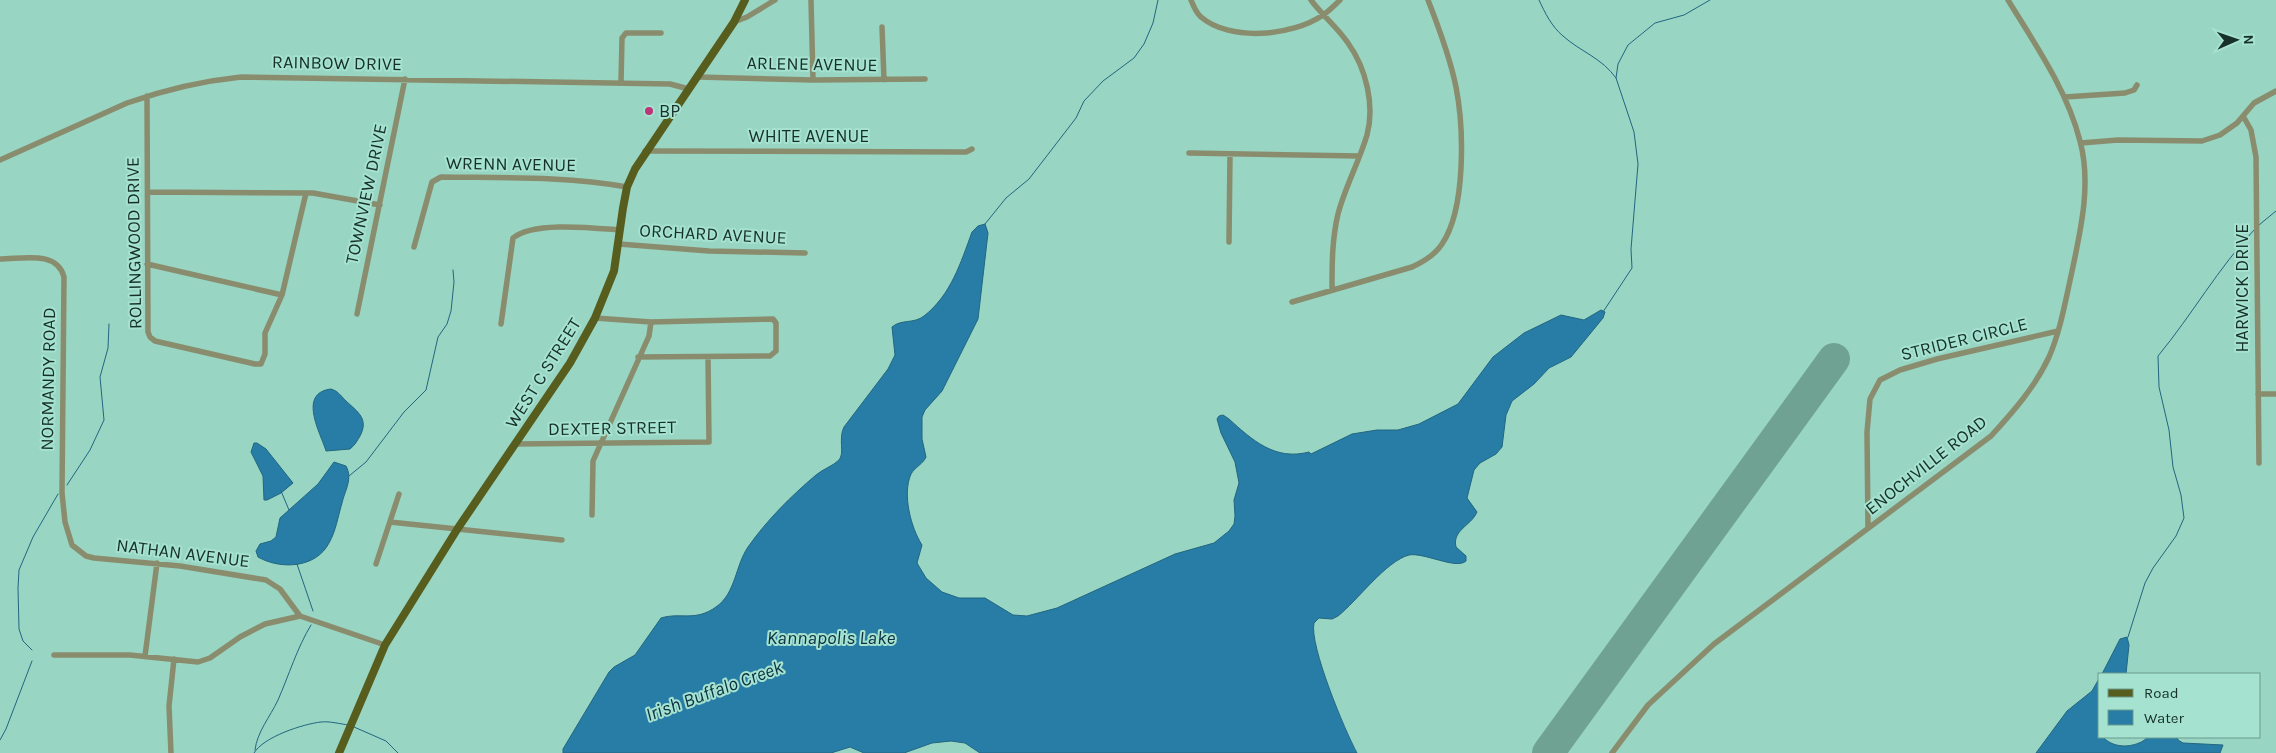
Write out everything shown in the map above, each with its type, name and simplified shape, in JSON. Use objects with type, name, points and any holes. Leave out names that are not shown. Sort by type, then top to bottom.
[{"type":"main road","name":"WEST C STREET","points":[[339,753],[385,645],[458,528],[570,363],[595,318],[614,270],[627,187],[645,152],[698,77],[734,22],[745,0]]},
{"type":"street","points":[[734,22],[747,18],[775,0]]},
{"type":"street","points":[[812,0],[813,80]]},
{"type":"street","points":[[1191,0],[1200,16],[1214,24],[1254,34],[1270,34],[1323,15],[1340,0]]},
{"type":"street","points":[[1310,0],[1348,43],[1361,66],[1367,87],[1370,109],[1367,133],[1338,212],[1334,235],[1332,290]]},
{"type":"street","points":[[1292,302],[1425,261],[1442,245],[1449,231],[1457,206],[1460,187],[1460,120],[1452,68],[1428,0]]},
{"type":"street","name":"ENOCHVILLE ROAD","points":[[1612,753],[1648,705],[1714,644],[1991,436],[2013,412],[2037,379],[2049,356],[2066,300],[2084,205],[2085,178],[2081,143],[2065,97],[2008,0]]},
{"type":"street","points":[[882,27],[884,80]]},
{"type":"street","points":[[621,83],[622,38],[626,32],[661,33]]},
{"type":"street","name":"RAINBOW DRIVE","points":[[0,160],[127,103],[196,83],[241,77],[670,84],[689,89]]},
{"type":"street","name":"ARLENE AVENUE","points":[[698,77],[813,80],[925,79]]},
{"type":"street","name":"TOWNVIEW DRIVE","points":[[357,314],[405,79]]},
{"type":"street","points":[[2065,97],[2125,93],[2134,90],[2137,85]]},
{"type":"street","points":[[2081,143],[2118,140],[2202,141],[2220,135],[2237,123],[2254,103],[2276,91]]},
{"type":"street","name":"ROLLINGWOOD DRIVE","points":[[148,96],[148,332],[155,341],[261,364],[265,354],[265,333],[282,295],[306,193]]},
{"type":"street","name":"HARWICK DRIVE","points":[[2243,116],[2251,130],[2256,157],[2259,462]]},
{"type":"street","name":"WHITE AVENUE","points":[[645,152],[966,152],[972,149]]},
{"type":"street","points":[[1188,154],[1359,156]]},
{"type":"street","points":[[1229,242],[1230,154]]},
{"type":"street","name":"WRENN AVENUE","points":[[414,247],[432,182],[441,177],[565,180],[598,182],[627,187]]},
{"type":"street","points":[[148,192],[306,193],[380,205]]},
{"type":"street","points":[[500,324],[513,238],[519,233],[556,227],[620,230]]},
{"type":"street","name":"ORCHARD AVENUE","points":[[619,244],[709,251],[805,253]]},
{"type":"street","name":"NORMANDY ROAD","points":[[0,259],[48,259],[56,263],[64,277],[62,494],[68,535],[78,551]]},
{"type":"street","points":[[147,264],[282,295]]},
{"type":"street","points":[[595,318],[651,322],[773,319],[776,323],[776,351],[770,356],[638,357]]},
{"type":"street","points":[[592,515],[593,461],[649,336],[651,322]]},
{"type":"street","name":"STRIDER CIRCLE","points":[[1868,528],[1867,432],[1870,399],[1880,380],[1900,370],[1937,359],[2058,331]]},
{"type":"street","name":"DEXTER STREET","points":[[515,444],[709,442],[708,357]]},
{"type":"street","points":[[2258,394],[2276,394]]},
{"type":"street","points":[[376,564],[399,494]]},
{"type":"street","points":[[390,522],[562,540]]},
{"type":"street","name":"NATHAN AVENUE","points":[[78,551],[94,558],[157,563],[266,580],[280,589],[300,616]]},
{"type":"street","points":[[145,656],[157,563]]},
{"type":"street","points":[[54,655],[145,656],[198,662],[210,658],[240,637],[265,624],[300,616],[385,645]]},
{"type":"street","points":[[171,753],[169,706],[174,659]]},
{"type":"water","name":"Kannapolis Lake","points":[[985,224],[988,233],[978,319],[942,391],[925,410],[922,417],[922,439],[926,457],[911,474],[907,491],[911,520],[922,545],[917,563],[926,578],[942,592],[959,598],[985,598],[1013,615],[1027,616],[1057,608],[1175,554],[1214,543],[1229,531],[1234,524],[1234,500],[1239,483],[1235,462],[1221,433],[1217,419],[1219,416],[1223,415],[1229,419],[1265,447],[1285,454],[1309,452],[1311,454],[1352,434],[1377,430],[1398,430],[1419,424],[1458,404],[1493,357],[1524,333],[1561,315],[1584,320],[1601,310],[1605,312],[1603,318],[1571,357],[1549,368],[1534,384],[1512,401],[1506,415],[1502,447],[1496,454],[1480,463],[1474,470],[1467,498],[1477,512],[1471,521],[1459,532],[1456,541],[1456,547],[1466,556],[1466,561],[1455,563],[1409,555],[1400,559],[1381,573],[1338,616],[1332,619],[1319,618],[1314,623],[1314,634],[1322,668],[1357,753],[980,753],[965,743],[951,741],[932,743],[904,753],[864,753],[850,747],[831,753],[563,753],[563,749],[609,672],[635,655],[661,618],[701,614],[708,612],[723,601],[728,594],[744,554],[763,527],[807,483],[839,460],[841,457],[844,427],[888,369],[895,355],[892,327],[899,323],[916,320],[933,308],[954,277],[972,232],[978,226]]},
{"type":"water","points":[[331,389],[338,392],[363,420],[360,436],[350,449],[326,451],[316,425],[313,406],[315,398],[321,392]]},
{"type":"water","points":[[254,443],[266,449],[293,483],[281,493],[267,500],[264,500],[263,476],[251,452]]},
{"type":"water","points":[[334,462],[346,466],[349,480],[333,534],[323,551],[316,558],[307,562],[287,565],[277,564],[258,557],[256,551],[260,544],[271,541],[276,537],[280,518],[318,484]]},
{"type":"water","points":[[2127,637],[2129,645],[2126,673],[2103,673],[2120,639]]},
{"type":"water","points":[[2098,680],[2098,738],[2104,738],[2115,745],[2125,746],[2134,745],[2148,738],[2177,738],[2183,743],[2223,745],[2220,753],[2036,753],[2067,711],[2092,691]]},
{"type":"waterway","points":[[985,224],[1006,198],[1029,179],[1076,118],[1084,101],[1103,81],[1134,58],[1144,44],[1153,23],[1158,0]]},
{"type":"waterway","points":[[1539,0],[1555,28],[1570,42],[1598,60],[1616,78]]},
{"type":"waterway","points":[[1603,312],[1632,268],[1631,249],[1638,164],[1634,132],[1616,78],[1618,64],[1628,45],[1655,23],[1684,15],[1710,0]]},
{"type":"waterway","points":[[2259,225],[2276,211]]},
{"type":"waterway","points":[[2128,637],[2145,583],[2153,568],[2176,536],[2184,518],[2181,495],[2173,467],[2169,430],[2159,387],[2158,356],[2229,260],[2255,229]]},
{"type":"waterway","points":[[349,476],[366,462],[404,412],[426,390],[438,337],[447,324],[451,311],[454,282],[453,270]]},
{"type":"waterway","points":[[67,485],[90,450],[104,420],[100,377],[108,348],[109,324]]},
{"type":"waterway","points":[[281,491],[289,510]]},
{"type":"waterway","points":[[32,650],[23,641],[19,629],[19,570],[33,537],[58,494]]},
{"type":"waterway","points":[[297,564],[313,611]]},
{"type":"waterway","points":[[255,750],[261,731],[278,700],[297,652],[311,625]]},
{"type":"waterway","points":[[0,740],[32,661]]},
{"type":"waterway","name":"Irish Buffalo Creek","points":[[254,753],[259,747],[274,737],[304,725],[324,722],[349,725]]},
{"type":"waterway","name":"Irish Buffalo Creek","points":[[354,727],[386,741],[398,753]]},
{"type":"runway","points":[[1548,753],[1834,359]]},
{"type":"place","name":"BP","points":[[649,111]]}]
